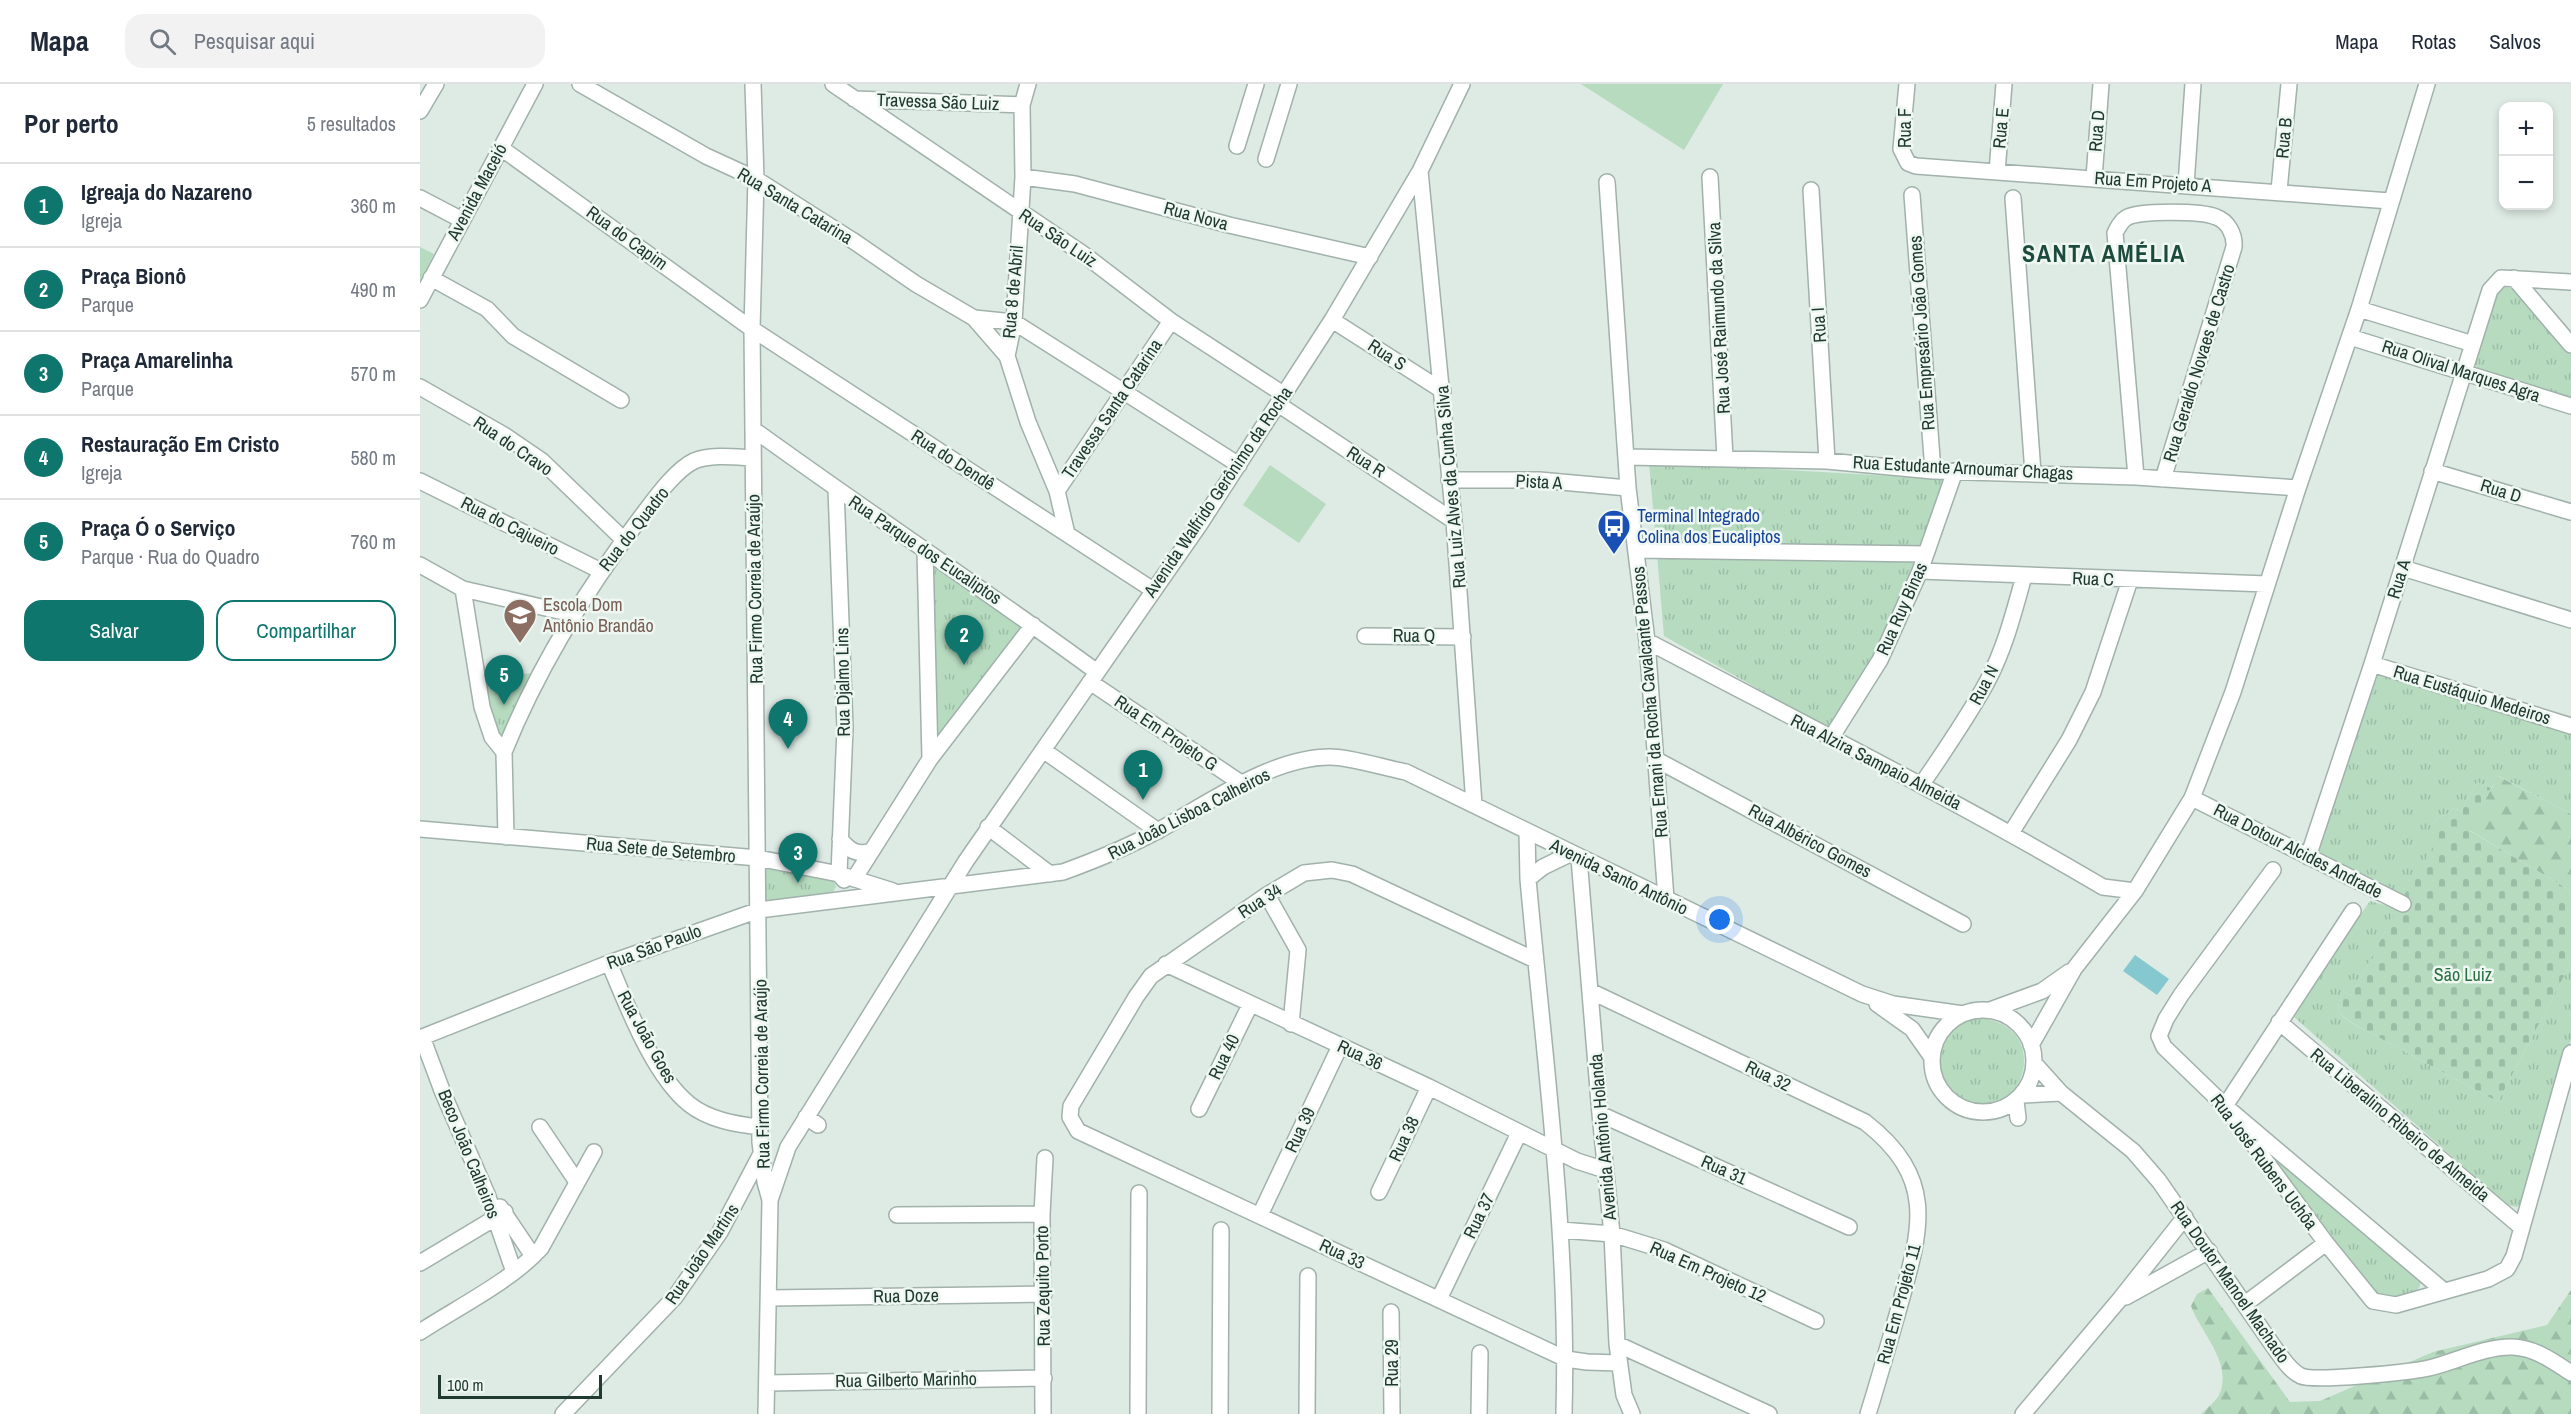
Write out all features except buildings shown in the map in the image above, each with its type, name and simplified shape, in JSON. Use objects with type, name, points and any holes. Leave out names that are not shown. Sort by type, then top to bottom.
[{"type":"street","points":[[420,111],[436,84]]},
{"type":"street","name":"Avenida Maceió","points":[[420,300],[535,84]]},
{"type":"street","name":"Rua Santa Catarina","points":[[580,84],[706,156],[756,178],[916,284],[974,318],[1007,356]]},
{"type":"street","name":"Rua Firmo Correia de Araújo","points":[[753,84],[756,178],[752,328],[760,1141],[765,1182],[771,1200]]},
{"type":"street","name":"Rua São Luiz","points":[[833,84],[1086,256],[1171,321],[1281,399]]},
{"type":"street","name":"Rua 8 de Abril","points":[[1028,84],[1022,105],[1023,177],[1019,212],[1014,322],[1007,356],[1028,422],[1057,491]]},
{"type":"street","points":[[1237,146],[1256,84]]},
{"type":"street","points":[[1266,159],[1289,84]]},
{"type":"street","name":"Avenida Walfrido Gerônimo da Rocha","points":[[950,885],[1239,465],[1332,320],[1420,171],[1462,84]]},
{"type":"street","name":"Rua F","points":[[1907,84],[1901,149],[1908,163],[1916,166]]},
{"type":"street","name":"Rua E","points":[[1997,172],[2004,84]]},
{"type":"street","name":"Rua D","points":[[2094,178],[2101,84]]},
{"type":"street","points":[[2186,185],[2193,84]]},
{"type":"street","name":"Rua B","points":[[2279,191],[2289,84]]},
{"type":"street","points":[[2031,1045],[2074,969],[2135,891],[2192,798],[2233,692],[2298,488],[2350,337],[2427,84]]},
{"type":"street","name":"Travessa São Luiz","points":[[854,99],[1022,105]]},
{"type":"street","name":"Rua do Capim","points":[[501,148],[752,328]]},
{"type":"street","name":"Rua Em Projeto A","points":[[1916,166],[2390,201]]},
{"type":"street","name":"Rua Luiz Alves da Cunha Silva","points":[[1420,171],[1454,520],[1474,805]]},
{"type":"street","name":"Rua Nova","points":[[1023,177],[1075,184],[1229,225],[1370,257]]},
{"type":"street","name":"Rua José Raimundo da Silva","points":[[1710,177],[1725,458]]},
{"type":"street","name":"Rua Ernani da Rocha Cavalcante Passos","points":[[1607,183],[1628,457],[1628,488],[1647,641],[1658,760],[1666,899]]},
{"type":"street","name":"Rua I","points":[[1811,190],[1827,461]]},
{"type":"street","name":"Rua Empresário João Gomes","points":[[1912,195],[1933,471]]},
{"type":"street","points":[[420,198],[462,220]]},
{"type":"street","points":[[2013,198],[2033,472]]},
{"type":"street","name":"Rua Geraldo Novaes de Castro","points":[[2136,477],[2115,233],[2127,218],[2139,213],[2218,217],[2231,231],[2235,239],[2234,247],[2163,479]]},
{"type":"street","points":[[431,278],[487,309],[513,336],[621,400]]},
{"type":"street","name":"Rua A","points":[[2308,857],[2403,568],[2486,300],[2501,278],[2514,278]]},
{"type":"street","points":[[2514,278],[2571,282]]},
{"type":"street","points":[[2514,278],[2571,345]]},
{"type":"street","name":"Rua Olival Marques Agra","points":[[2359,309],[2473,344]]},
{"type":"street","name":"Rua Santa Catarina","points":[[974,318],[1014,322],[1239,465]]},
{"type":"street","name":"Rua S","points":[[1332,320],[1443,391]]},
{"type":"street","name":"Travessa Santa Catarina","points":[[1066,534],[1057,491],[1171,321]]},
{"type":"street","name":"Rua do Dendê","points":[[752,328],[1153,590]]},
{"type":"street","name":"Rua Olival Marques Agra","points":[[2350,337],[2571,406]]},
{"type":"street","name":"Rua do Cravo","points":[[420,387],[504,435],[542,461],[624,540]]},
{"type":"street","name":"Rua R","points":[[1281,399],[1454,520]]},
{"type":"street","name":"Rua Parque dos Eucaliptos","points":[[753,429],[1034,625],[1094,677]]},
{"type":"street","name":"Rua do Quadro","points":[[504,752],[523,706],[572,614],[659,494],[696,460],[726,456],[753,458]]},
{"type":"street","name":"Rua Estudante Arnoumar Chagas","points":[[1628,457],[1827,461],[1933,471],[2033,472],[2298,488]]},
{"type":"street","name":"Rua Ruy Binas","points":[[1831,738],[1880,660],[1920,571],[1955,471]]},
{"type":"street","name":"Rua D","points":[[2432,471],[2571,512]]},
{"type":"street","name":"Pista A","points":[[1449,480],[1539,480],[1628,488]]},
{"type":"street","name":"Rua do Cajueiro","points":[[420,481],[601,572]]},
{"type":"street","name":"Rua Djalmo Lins","points":[[836,489],[845,728],[840,839],[846,876],[843,877],[847,887],[843,897],[838,899]]},
{"type":"street","points":[[925,550],[930,759]]},
{"type":"street","points":[[1636,550],[1926,554]]},
{"type":"street","points":[[420,566],[463,589],[572,614]]},
{"type":"street","points":[[2403,568],[2571,620]]},
{"type":"street","name":"Rua C","points":[[1920,571],[2267,584]]},
{"type":"street","name":"Rua N","points":[[1922,784],[1959,730],[1987,681],[2009,630],[2024,576]]},
{"type":"street","points":[[2011,833],[2069,740],[2093,692],[2130,580]]},
{"type":"street","points":[[463,589],[482,706],[492,737],[504,752],[506,837]]},
{"type":"street","points":[[846,876],[871,851],[930,759],[1034,625]]},
{"type":"street","name":"Rua Q","points":[[1365,636],[1463,637]]},
{"type":"street","name":"Rua Alzira Sampaio Almeida","points":[[1647,641],[1922,784],[2103,887],[2135,891]]},
{"type":"street","name":"Rua Eustáquio Medeiros","points":[[2372,664],[2571,726]]},
{"type":"street","name":"Rua Em Projeto G","points":[[1094,677],[1241,783]]},
{"type":"street","points":[[1043,750],[1158,831]]},
{"type":"street","name":"Rua João Lisboa Calheiros","points":[[898,892],[1063,872],[1099,859],[1158,831],[1241,783],[1299,761],[1331,757],[1406,772],[1474,805]]},
{"type":"street","name":"Rua Albérico Gomes","points":[[1658,760],[1963,924]]},
{"type":"street","name":"Rua Dotour Alcides Andrade","points":[[2192,798],[2403,904]]},
{"type":"street","name":"Avenida Santo Antônio","points":[[1474,805],[1862,994],[1893,1004],[1963,1014]]},
{"type":"street","points":[[988,827],[1050,874]]},
{"type":"street","name":"Rua Sete de Setembro","points":[[420,829],[758,858],[846,876],[898,892]]},
{"type":"street","points":[[1527,832],[1528,879],[1561,1230],[1566,1359],[1564,1414]]},
{"type":"street","points":[[840,839],[849,850],[858,853],[871,851]]},
{"type":"street","points":[[1528,879],[1543,867],[1575,856]]},
{"type":"street","name":"Avenida Antônio Holanda","points":[[1575,856],[1612,1234],[1617,1344],[1624,1395],[1632,1414]]},
{"type":"street","points":[[966,861],[981,882]]},
{"type":"street","name":"Rua 34","points":[[1072,1124],[1071,1106],[1151,976],[1267,895],[1304,873],[1332,870],[1352,874],[1536,960]]},
{"type":"street","name":"Rua José Rubens Uchôa","points":[[2273,870],[2181,995],[2166,1019],[2159,1036],[2164,1047],[2225,1106],[2326,1243],[2373,1301],[2396,1305],[2444,1291]]},
{"type":"street","name":"Rua Firmo Correia de Araújo","points":[[766,1414],[771,1200],[788,1147],[812,1121],[908,965],[950,885]]},
{"type":"street","points":[[2103,887],[2118,914]]},
{"type":"street","points":[[920,890],[927,910],[927,930]]},
{"type":"street","name":"Rua São Paulo","points":[[421,1038],[609,963],[759,910],[898,892]]},
{"type":"street","points":[[1267,895],[1299,950],[1291,1024]]},
{"type":"street","points":[[2353,912],[2225,1106],[2444,1291],[2488,1279],[2507,1269],[2514,1256],[2571,1053]]},
{"type":"street","name":"Rua João Goes","points":[[609,963],[636,1025],[656,1061],[689,1104],[711,1117],[734,1124],[773,1149],[788,1147]]},
{"type":"street","name":"Rua 36","points":[[1166,964],[1429,1087],[1577,1161],[1605,1170]]},
{"type":"street","points":[[1990,1010],[2003,1014],[2025,1032],[2031,1045],[2034,1063],[2031,1080],[2019,1098],[2001,1110],[1984,1113],[1967,1111],[1951,1102],[1940,1090],[1932,1074],[1931,1056],[1934,1043],[1941,1030],[1950,1021],[1963,1014],[1990,1010],[2042,991],[2074,969]]},
{"type":"street","name":"Rua 32","points":[[1590,991],[1865,1122],[1888,1140],[1905,1165],[1916,1192]]},
{"type":"street","name":"Avenida Santo Antônio","points":[[1862,994],[1912,1029],[1931,1056]]},
{"type":"street","name":"Rua 40","points":[[1199,1109],[1250,1005]]},
{"type":"street","name":"Rua Liberalino Ribeiro de Almeida","points":[[2279,1022],[2521,1227]]},
{"type":"street","name":"Beco João Calheiros","points":[[421,1038],[487,1194],[500,1215],[514,1272]]},
{"type":"street","name":"Rua 39","points":[[1260,1215],[1340,1046]]},
{"type":"street","name":"Rua Doutor Manoel Machado","points":[[2034,1063],[2061,1094],[2133,1151],[2185,1217],[2283,1359],[2302,1377],[2327,1378],[2426,1369],[2511,1347],[2527,1349],[2542,1355],[2571,1372]]},
{"type":"street","name":"Rua 38","points":[[1379,1192],[1429,1087]]},
{"type":"street","points":[[2019,1098],[2061,1094]]},
{"type":"street","points":[[2018,1118],[2019,1098]]},
{"type":"street","name":"Rua 31","points":[[1600,1114],[1849,1227]]},
{"type":"street","name":"Rua 33","points":[[1072,1124],[1078,1131],[1566,1359],[1619,1363]]},
{"type":"street","points":[[540,1126],[577,1182]]},
{"type":"street","name":"Rua 37","points":[[1439,1299],[1520,1133]]},
{"type":"street","name":"Rua João Martins","points":[[563,1414],[675,1297],[720,1232],[740,1197],[760,1141]]},
{"type":"street","points":[[420,1332],[514,1272],[541,1248],[594,1152]]},
{"type":"street","name":"Rua Zequito Porto","points":[[1043,1414],[1042,1214],[1045,1158]]},
{"type":"street","name":"Rua Em Projeto 11","points":[[1868,1414],[1916,1249],[1919,1216],[1916,1192]]},
{"type":"street","points":[[1138,1414],[1139,1193]]},
{"type":"street","name":"Rua João Martins","points":[[740,1197],[761,1196],[771,1200]]},
{"type":"street","points":[[897,1215],[1042,1214]]},
{"type":"street","points":[[420,1263],[500,1215],[533,1256]]},
{"type":"street","points":[[2023,1414],[2120,1299],[2185,1217]]},
{"type":"street","points":[[1220,1414],[1221,1230]]},
{"type":"street","name":"Rua Em Projeto 12","points":[[1561,1230],[1612,1234],[1664,1250],[1815,1322]]},
{"type":"street","points":[[2245,1304],[2326,1243]]},
{"type":"street","points":[[2120,1299],[2209,1251]]},
{"type":"street","points":[[1307,1414],[1308,1276]]},
{"type":"street","name":"Rua Doze","points":[[769,1298],[1044,1294]]},
{"type":"street","name":"Rua 29","points":[[1391,1311],[1392,1414]]},
{"type":"street","points":[[1617,1344],[1769,1414]]},
{"type":"street","points":[[1479,1414],[1480,1353]]},
{"type":"street","name":"Rua Gilberto Marinho","points":[[767,1383],[1044,1378]]},
{"type":"green space","points":[[1581,84],[1723,84],[1684,150]]},
{"type":"green space","points":[[420,247],[434,254],[420,281]]},
{"type":"green space","points":[[2505,287],[2514,289],[2571,353],[2571,401],[2480,373],[2475,363],[2496,292]]},
{"type":"green space","points":[[1649,462],[1944,479],[1934,526],[1874,661],[1828,728],[1664,636]]},
{"type":"green space","points":[[1270,465],[1326,504],[1299,543],[1243,505]]},
{"type":"green space","points":[[931,560],[1025,625],[933,752]]},
{"type":"green space","points":[[2379,672],[2571,730],[2571,814],[2499,776],[2491,788],[2477,782],[2461,811],[2453,808],[2449,813],[2437,818],[2433,825],[2436,842],[2403,897],[2321,855],[2317,851],[2318,843]]},
{"type":"green space","points":[[537,673],[504,747],[496,739],[480,677]]},
{"type":"green space","points":[[2498,776],[2571,814],[2571,891],[2469,830]]},
{"type":"green space","name":"São Luiz","points":[[2477,782],[2491,788],[2470,831],[2571,891],[2571,963],[2498,1102],[2361,1028],[2344,1017],[2339,1009],[2340,998],[2344,991],[2351,996],[2403,897],[2433,834],[2433,825],[2437,818],[2449,813],[2453,808],[2461,811]]},
{"type":"green space","points":[[761,864],[833,879],[836,887],[829,898],[762,906]]},
{"type":"green space","points":[[2370,901],[2398,907],[2351,996],[2344,991],[2340,998],[2341,1014],[2344,1018],[2498,1102],[2571,963],[2571,1040],[2526,1198],[2517,1207],[2507,1205],[2294,1017],[2293,1011]]},
{"type":"green space","points":[[1976,1018],[2001,1024],[2016,1036],[2023,1052],[2023,1070],[2017,1086],[2005,1099],[1989,1105],[1964,1100],[1940,1079],[1940,1057],[1944,1041],[1956,1028]]},
{"type":"green space","points":[[2258,1138],[2421,1280],[2417,1290],[2408,1296],[2384,1300],[2373,1293]]},
{"type":"green space","points":[[2208,1288],[2290,1402],[2320,1401],[2433,1352],[2547,1325],[2571,1290],[2571,1414],[2201,1414],[2219,1396],[2223,1381],[2219,1359],[2191,1306],[2197,1294]]},
{"type":"water","points":[[2135,955],[2169,979],[2157,995],[2123,971]]},
{"type":"place","name":"Terminal Integrado Colina dos Eucaliptos","points":[[1614,555]]},
{"type":"place","name":"Escola Dom Antônio Brandão","points":[[520,644]]},
{"type":"place","name":"Praça Bionô","points":[[964,665]]},
{"type":"place","name":"Praça Ó o Serviço","points":[[504,705]]},
{"type":"place","name":"Restauração Em Cristo","points":[[788,749]]},
{"type":"place","name":"Igreaja do Nazareno","points":[[1143,800]]},
{"type":"place","name":"Praça Amarelinha","points":[[798,883]]},
{"type":"district","name":"SANTA AMÉLIA","points":[[2104,254]]}]
